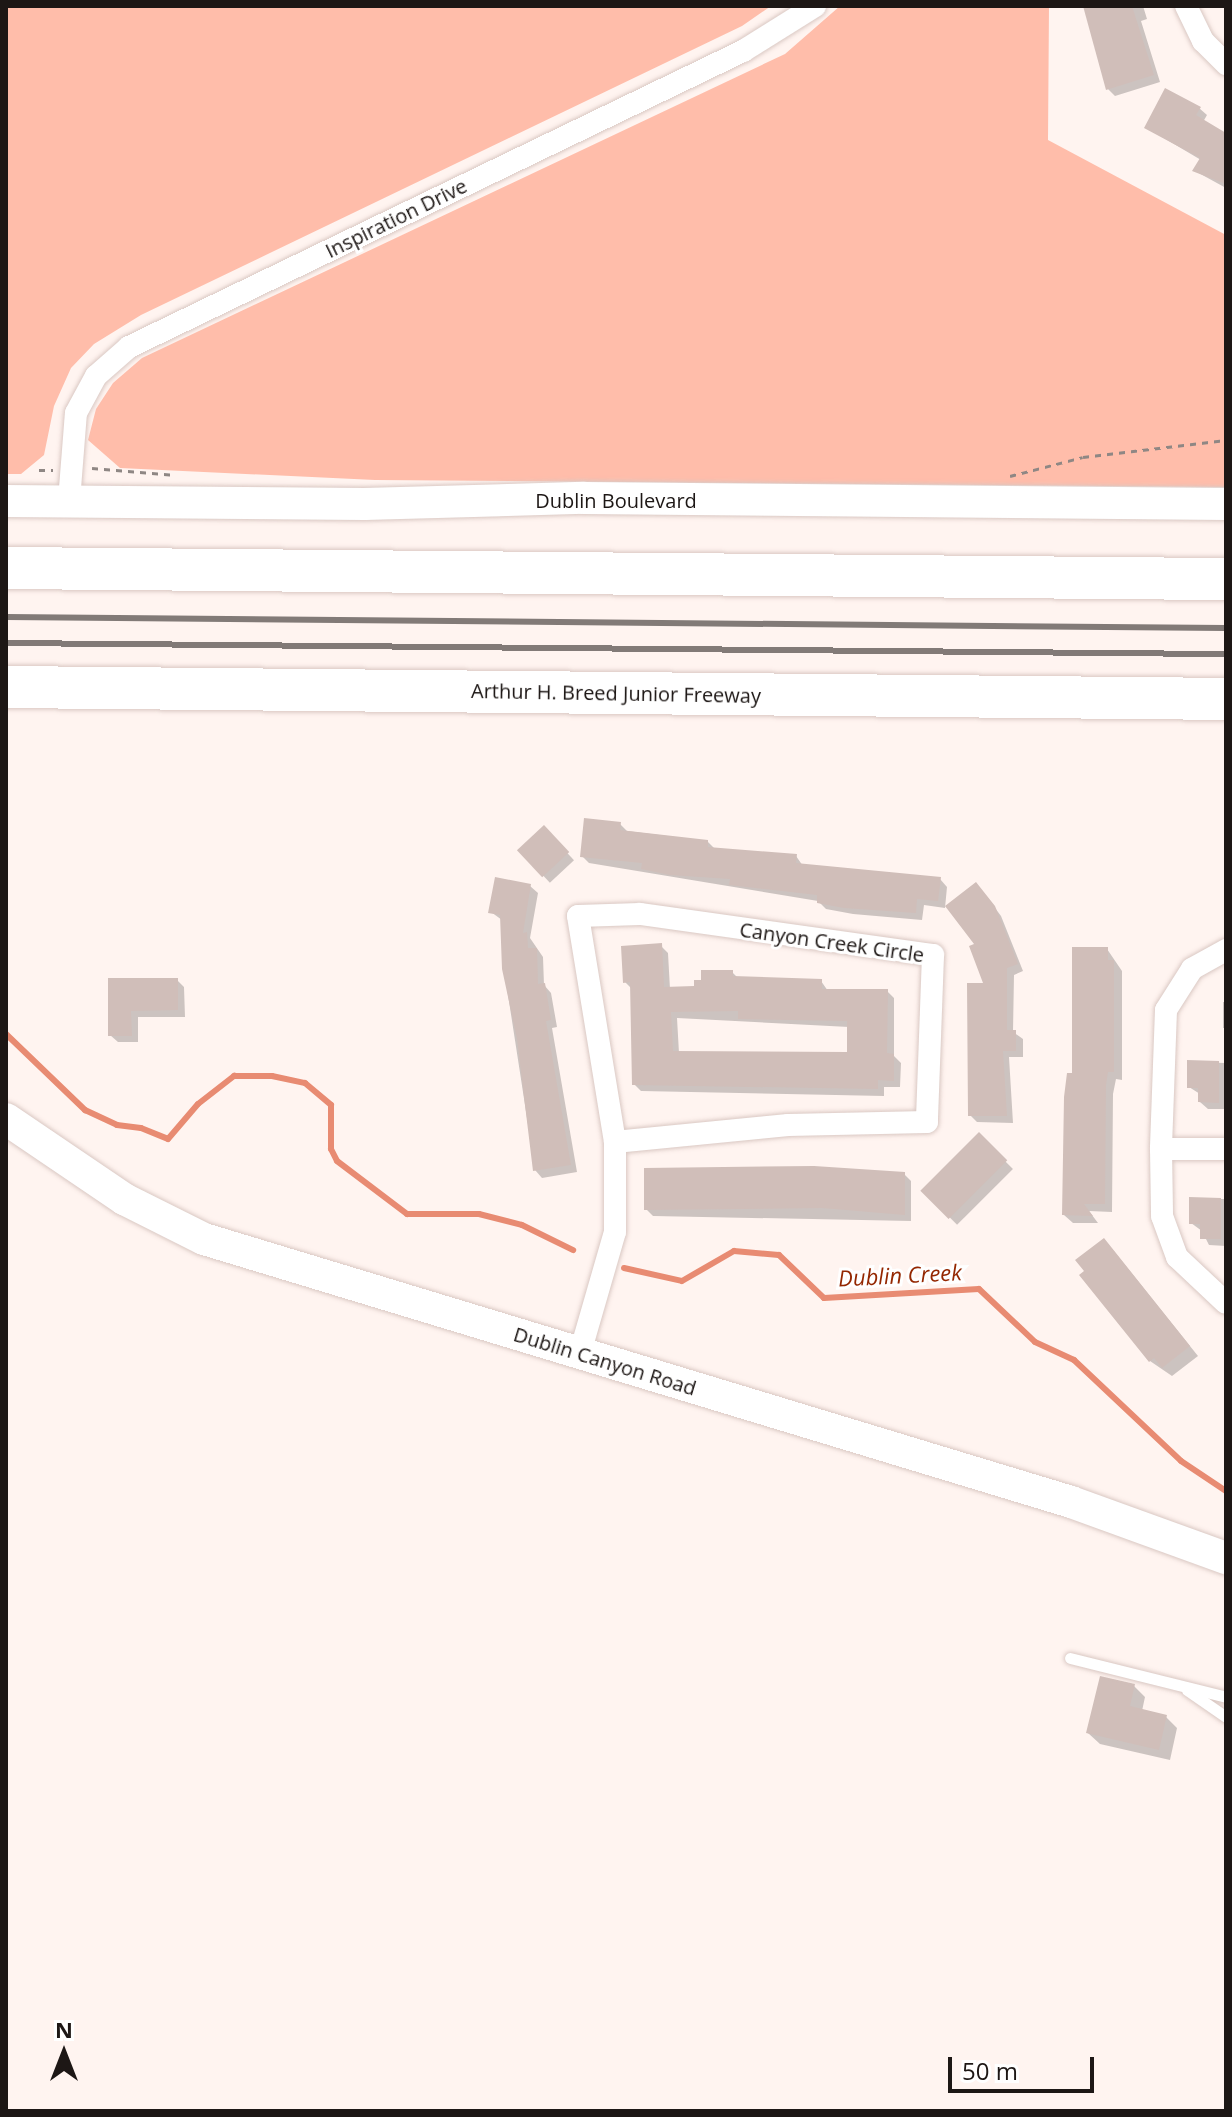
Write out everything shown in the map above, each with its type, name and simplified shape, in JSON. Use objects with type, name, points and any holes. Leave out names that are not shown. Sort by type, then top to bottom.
[{"type":"highway","points":[[6,568],[1226,579]]},
{"type":"highway","name":"Arthur H. Breed Junior Freeway","points":[[6,687],[1226,699]]},
{"type":"main road","name":"Dublin Boulevard","points":[[6,501],[1226,504]]},
{"type":"main road","name":"Dublin Canyon Road","points":[[6,1119],[124,1199],[204,1239],[1071,1502],[1226,1558]]},
{"type":"street","name":"Inspiration Drive","points":[[69,501],[76,413],[90,385],[120,353],[743,51],[815,6]]},
{"type":"street","points":[[1186,6],[1203,41],[1226,64]]},
{"type":"street","name":"Canyon Creek Circle","points":[[580,1353],[615,1232],[615,1142],[578,916],[640,914],[933,955],[927,1122],[788,1125],[615,1142]]},
{"type":"street","points":[[1226,950],[1192,969],[1166,1010],[1161,1149],[1162,1216],[1177,1257],[1226,1303]]},
{"type":"street","points":[[1161,1149],[1226,1149]]},
{"type":"lane","points":[[1070,1658],[1226,1697]]},
{"type":"lane","points":[[1179,1685],[1226,1717]]},
{"type":"path","points":[[999,480],[1058,462],[1226,440]]},
{"type":"shaded area","points":[[6,6],[771,6],[742,26],[141,315],[94,344],[71,368],[54,406],[44,455],[21,474],[6,474]]},
{"type":"shaded area","points":[[840,6],[1049,6],[1048,140],[1226,235],[1226,487],[375,480],[120,468],[88,440],[96,409],[113,383],[142,358],[785,54]]},
{"type":"building","points":[[1083,6],[1132,6],[1154,75],[1106,90]]},
{"type":"building","points":[[1165,88],[1201,107],[1196,115],[1226,133],[1226,184],[1192,171],[1200,158],[1144,128]]},
{"type":"building","points":[[584,818],[621,822],[620,830],[708,840],[708,847],[797,854],[796,863],[941,877],[938,901],[917,899],[916,913],[844,908],[817,903],[817,895],[729,885],[730,879],[670,875],[641,869],[642,863],[580,857]]},
{"type":"building","points":[[544,825],[569,852],[542,877],[517,850]]},
{"type":"building","points":[[495,877],[531,884],[523,933],[527,932],[528,948],[537,948],[538,984],[545,983],[551,1020],[546,1021],[571,1165],[533,1171],[517,1039],[502,969],[500,915],[488,913]]},
{"type":"building","points":[[976,882],[995,906],[1018,964],[1007,968],[1007,1030],[1016,1030],[1016,1051],[1003,1051],[1007,1116],[968,1116],[967,983],[983,983],[969,946],[974,944],[945,906]]},
{"type":"building","points":[[662,943],[664,987],[694,986],[694,980],[701,980],[701,970],[733,970],[733,976],[822,979],[822,989],[888,989],[887,1053],[894,1054],[894,1081],[878,1080],[878,1089],[632,1085],[630,982],[623,983],[621,946]],"holes":[[[738,1011],[738,1019],[847,1021],[847,1052],[673,1051],[671,1012]]]},
{"type":"building","points":[[1072,947],[1108,947],[1108,960],[1114,960],[1114,1072],[1108,1072],[1106,1085],[1105,1204],[1084,1204],[1093,1216],[1062,1215],[1064,1097],[1067,1073],[1072,1073]]},
{"type":"building","points":[[108,978],[178,978],[178,1010],[131,1011],[132,1036],[108,1036]]},
{"type":"building","points":[[1187,1060],[1219,1061],[1219,1103],[1198,1102],[1198,1088],[1187,1088]]},
{"type":"building","points":[[979,1132],[1007,1160],[949,1219],[920,1191]]},
{"type":"building","points":[[814,1166],[905,1172],[905,1215],[822,1208],[644,1210],[644,1168]]},
{"type":"building","points":[[1189,1197],[1221,1198],[1221,1239],[1200,1239],[1200,1224],[1189,1224]]},
{"type":"building","points":[[1104,1238],[1190,1346],[1162,1368],[1154,1358],[1149,1362],[1079,1275],[1084,1271],[1075,1260]]},
{"type":"building","points":[[1100,1676],[1135,1684],[1130,1706],[1167,1715],[1159,1750],[1086,1733]]},
{"type":"waterway","name":"Dublin Creek","points":[[6,1034],[85,1110],[117,1125],[141,1128],[168,1139],[198,1104],[234,1076],[272,1076],[305,1083],[331,1105],[331,1149],[337,1161],[407,1214],[479,1214],[522,1225],[573,1250]]},
{"type":"waterway","name":"Dublin Creek","points":[[624,1268],[682,1281],[734,1251],[779,1255],[824,1298],[979,1289],[1035,1342],[1074,1360],[1181,1461],[1226,1491]]},
{"type":"railway","points":[[6,617],[1226,628]]},
{"type":"railway","points":[[6,643],[1226,654]]}]
